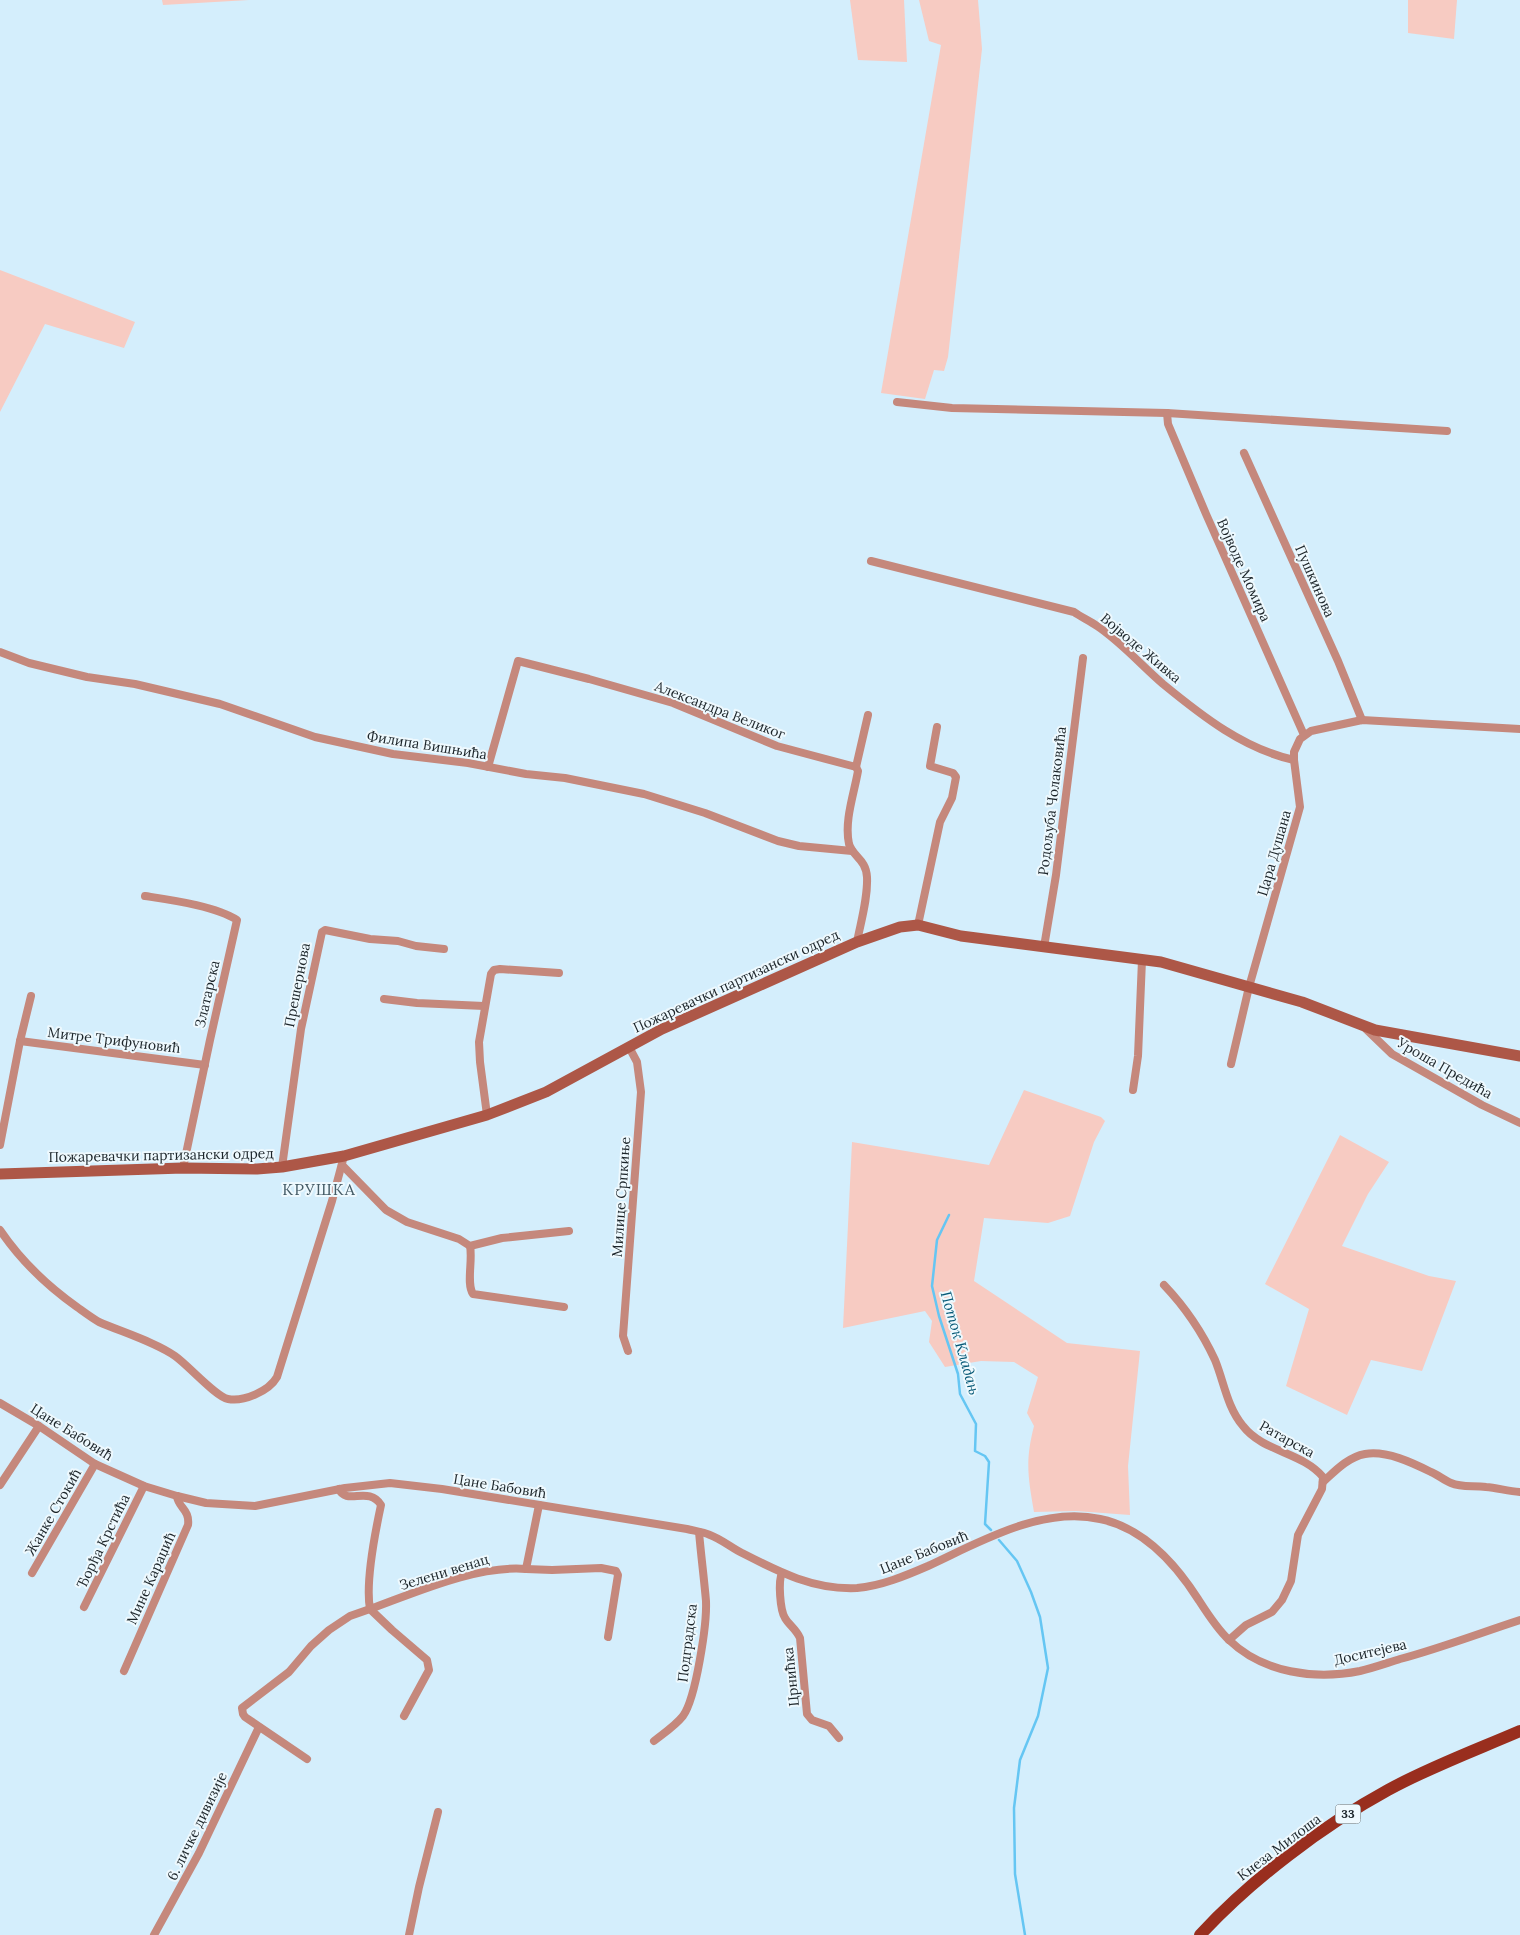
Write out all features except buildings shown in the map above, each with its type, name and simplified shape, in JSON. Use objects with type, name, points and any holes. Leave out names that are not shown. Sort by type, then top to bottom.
[{"type":"main road","name":"Кнеза Милоша","points":[[1200,1935],[1273,1868],[1367,1802],[1448,1761],[1520,1731]]},
{"type":"street","points":[[897,402],[952,408],[1167,413],[1447,431]]},
{"type":"street","name":"Војводе Момира","points":[[1167,413],[1168,424],[1206,514],[1304,735]]},
{"type":"street","name":"Пушкинова","points":[[1244,453],[1362,720]]},
{"type":"street","name":"Војводе Живка","points":[[871,561],[1074,612],[1098,626],[1164,684],[1220,727],[1252,746],[1274,756],[1294,760]]},
{"type":"street","name":"Филипа Вишњића","points":[[0,652],[29,663],[134,684],[220,704],[315,737],[393,754],[565,778],[644,794],[705,813],[778,841],[798,846],[852,851]]},
{"type":"street","name":"Родољуба Чолаковића","points":[[1044,947],[1056,875],[1083,658]]},
{"type":"street","name":"Александра Великог","points":[[488,767],[518,661],[673,703],[777,746],[856,767]]},
{"type":"street","points":[[857,942],[866,897],[867,877],[862,861],[852,851],[849,843],[848,819],[858,771],[856,767],[868,715]]},
{"type":"street","points":[[1304,735],[1327,727],[1362,720],[1520,729]]},
{"type":"street","points":[[918,925],[940,822],[952,798],[956,776],[953,773],[930,766],[937,727]]},
{"type":"street","name":"Цара Душана","points":[[1249,987],[1300,808],[1294,752],[1304,735]]},
{"type":"street","name":"Златарска","points":[[145,896],[214,910],[237,920],[183,1168]]},
{"type":"street","name":"Пожаревачки партизански одред","points":[[0,1174],[183,1168],[257,1170],[343,1160],[487,1115],[546,1092],[662,1028],[857,942],[900,927],[918,925],[961,936],[1161,962],[1302,1002],[1375,1030],[1520,1056]]},
{"type":"street","name":"Прешернова","points":[[282,1167],[301,1029],[322,932],[325,930],[370,939],[398,941],[416,946],[444,948]]},
{"type":"street","points":[[1133,1090],[1138,1056],[1142,960]]},
{"type":"street","points":[[487,1115],[479,1042],[484,1006],[494,970],[559,973]]},
{"type":"street","points":[[1231,1064],[1249,987]]},
{"type":"street","points":[[0,1145],[20,1041],[31,996]]},
{"type":"street","points":[[384,999],[418,1003],[484,1006]]},
{"type":"street","name":"Уроша Предића","points":[[1363,1026],[1392,1054],[1482,1105],[1520,1123]]},
{"type":"street","name":"Митре Трифуновић","points":[[20,1041],[205,1065]]},
{"type":"street","name":"Милице Српкиње","points":[[628,1047],[637,1062],[641,1092],[622,1336],[628,1351]]},
{"type":"street","points":[[0,1230],[32,1271],[64,1297],[97,1320],[166,1350],[200,1377],[216,1394],[227,1399],[236,1400],[268,1388],[277,1377],[343,1160]]},
{"type":"street","points":[[343,1160],[386,1210],[407,1222],[459,1239],[470,1246],[502,1238],[569,1231]]},
{"type":"street","points":[[470,1246],[472,1261],[469,1288],[473,1294],[564,1307]]},
{"type":"street","name":"Ратарска","points":[[1164,1285],[1183,1305],[1200,1332],[1215,1361],[1235,1415],[1244,1428],[1263,1442],[1311,1467],[1323,1477],[1323,1482]]},
{"type":"street","name":"Цане Бабовић","points":[[0,1403],[39,1426],[95,1464],[144,1486],[206,1503],[255,1506],[339,1490],[390,1483],[442,1489],[711,1535],[782,1573],[811,1584],[859,1588],[885,1582],[909,1574],[999,1534]]},
{"type":"street","points":[[0,1485],[39,1426]]},
{"type":"street","points":[[1229,1640],[1246,1625],[1272,1612],[1282,1600],[1290,1580],[1298,1535],[1318,1498],[1323,1482],[1351,1460],[1365,1454],[1398,1457],[1433,1472],[1452,1484],[1470,1487],[1484,1486],[1520,1492]]},
{"type":"street","name":"Жанке Стокић","points":[[32,1573],[95,1464]]},
{"type":"street","name":"Ђорђа Крстића","points":[[84,1607],[144,1486]]},
{"type":"street","points":[[339,1490],[346,1497],[371,1496],[377,1499],[381,1505],[375,1533],[368,1598],[370,1609],[410,1646],[426,1657],[429,1663],[429,1670],[404,1716]]},
{"type":"street","name":"Мине Караџић","points":[[124,1671],[188,1525],[187,1513],[178,1503],[177,1496]]},
{"type":"street","points":[[526,1568],[539,1505]]},
{"type":"street","name":"Доситејева","points":[[999,1534],[1030,1523],[1055,1517],[1075,1516],[1100,1518],[1134,1531],[1154,1546],[1168,1560],[1189,1585],[1215,1624],[1229,1640],[1250,1656],[1270,1666],[1309,1675],[1334,1675],[1360,1671],[1520,1620]]},
{"type":"street","name":"Подградска","points":[[654,1741],[674,1726],[683,1716],[694,1691],[706,1602],[699,1532]]},
{"type":"street","name":"Зелени венац","points":[[307,1759],[244,1716],[242,1711],[244,1706],[289,1672],[311,1646],[329,1630],[350,1616],[459,1578],[495,1569],[612,1569],[618,1575],[608,1637]]},
{"type":"street","name":"Црнићка","points":[[782,1573],[779,1580],[783,1614],[797,1631],[800,1638],[807,1714],[812,1720],[829,1726],[839,1738]]},
{"type":"street","name":"6. личке дивизије","points":[[154,1935],[199,1853],[259,1727]]},
{"type":"street","points":[[409,1935],[438,1812]]},
{"type":"shaded area","points":[[162,0],[249,0],[163,5]]},
{"type":"shaded area","points":[[850,0],[904,0],[907,62],[858,60]]},
{"type":"shaded area","points":[[919,0],[978,0],[982,49],[948,357],[944,371],[934,370],[925,399],[881,393],[941,45],[929,41]]},
{"type":"shaded area","points":[[1408,0],[1457,0],[1454,39],[1408,33]]},
{"type":"shaded area","points":[[0,270],[135,322],[124,348],[45,324],[0,412]]},
{"type":"shaded area","points":[[1024,1090],[1101,1117],[1105,1121],[1094,1142],[1070,1216],[1048,1223],[984,1218],[974,1281],[1067,1343],[1140,1351],[1128,1466],[1130,1515],[1076,1511],[1034,1512],[1028,1459],[1034,1426],[1027,1413],[1038,1377],[1014,1362],[981,1361],[945,1367],[929,1342],[932,1321],[925,1311],[843,1328],[852,1142],[989,1165]]},
{"type":"shaded area","points":[[1340,1135],[1389,1162],[1368,1194],[1342,1246],[1429,1276],[1456,1281],[1422,1371],[1371,1360],[1347,1415],[1286,1386],[1309,1309],[1265,1284]]},
{"type":"waterway","name":"Поток Кладањ","points":[[949,1215],[937,1240],[932,1286],[939,1316],[958,1374],[960,1394],[976,1424],[975,1451],[985,1456],[989,1462],[985,1524],[991,1530]]},
{"type":"waterway","name":"Поток Кладањ","points":[[999,1540],[1017,1561],[1031,1592],[1040,1617],[1048,1668],[1038,1716],[1020,1760],[1014,1808],[1015,1874],[1025,1935]]},
{"type":"district","name":"КРУШКА","points":[[319,1189]]}]
